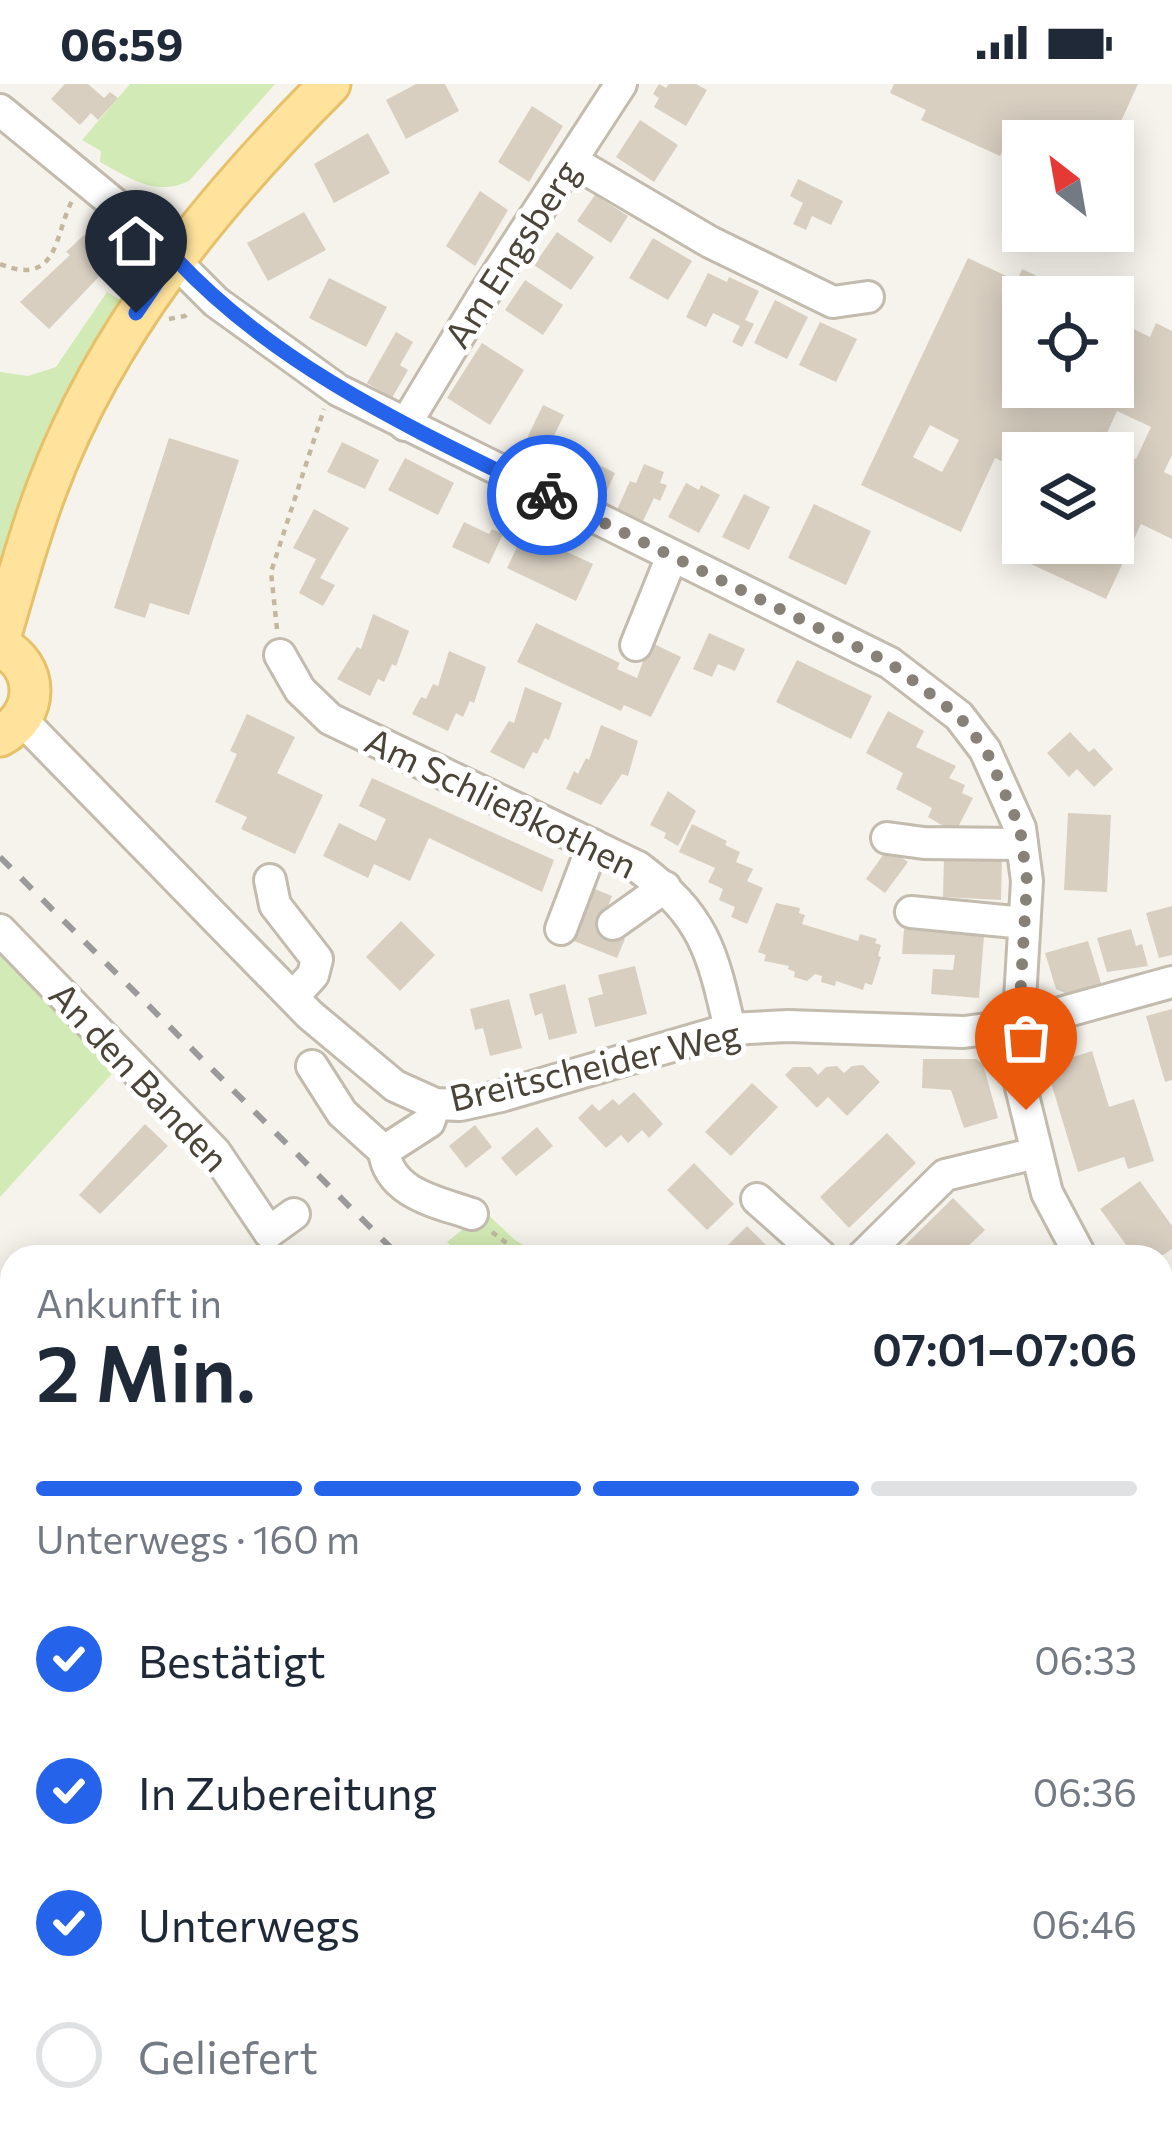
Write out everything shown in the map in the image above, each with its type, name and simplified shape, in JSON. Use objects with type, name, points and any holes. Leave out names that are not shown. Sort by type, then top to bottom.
[{"type":"main road","points":[[11,728],[29,706],[29,676],[22,662],[0,642],[46,490],[70,432],[96,381],[174,257],[330,84]]},
{"type":"street","name":"Am Engsberg","points":[[405,425],[622,84]]},
{"type":"street","points":[[0,110],[88,180],[216,302],[338,390],[890,663],[959,716],[986,750],[1020,828],[1027,881],[1016,1067],[1047,1193],[1075,1245]]},
{"type":"street","points":[[572,161],[710,242],[833,302],[868,297]]},
{"type":"street","points":[[636,645],[672,556]]},
{"type":"street","name":"Am Schließkothen","points":[[280,655],[300,690],[330,719],[638,867],[665,887],[693,916],[708,948],[730,1029]]},
{"type":"street","name":"Breitscheider Weg","points":[[11,728],[293,997],[395,1086],[434,1104],[460,1105],[501,1096],[730,1029],[788,1026],[964,1032],[1017,1025],[1172,982]]},
{"type":"street","points":[[887,838],[1022,844]]},
{"type":"street","points":[[561,929],[593,845]]},
{"type":"street","points":[[270,880],[275,905],[317,959],[313,975],[293,997]]},
{"type":"street","points":[[613,924],[665,887]]},
{"type":"street","points":[[911,912],[1024,923]]},
{"type":"street","name":"An den Banden","points":[[0,930],[215,1152],[271,1242]]},
{"type":"street","points":[[312,1066],[342,1113],[384,1151],[386,1166],[405,1189],[472,1214]]},
{"type":"street","points":[[384,1151],[429,1122],[434,1104]]},
{"type":"street","points":[[874,1245],[945,1175],[1036,1154]]},
{"type":"street","points":[[757,1199],[808,1245]]},
{"type":"path","points":[[0,264],[26,270],[49,259],[62,235],[69,203],[88,180]]},
{"type":"path","points":[[280,655],[271,572],[325,407],[338,390]]},
{"type":"path","points":[[472,1214],[511,1245]]},
{"type":"green space","points":[[130,84],[275,84],[189,181],[165,187],[143,184],[100,162],[101,151],[82,140]]},
{"type":"green space","points":[[107,292],[120,300],[47,429],[0,569],[0,372],[28,376],[56,367]]},
{"type":"green space","points":[[0,942],[119,1066],[0,1197]]},
{"type":"green space","points":[[485,1212],[524,1245],[450,1245],[447,1242]]},
{"type":"building","points":[[65,84],[88,84],[104,98],[110,92],[118,98],[98,120],[91,113],[80,125],[51,99]]},
{"type":"building","points":[[416,84],[445,84],[459,111],[406,139],[386,100]]},
{"type":"building","points":[[659,84],[666,88],[696,84],[707,90],[686,126],[654,107],[659,98],[653,94]]},
{"type":"building","points":[[894,84],[1138,84],[1122,120],[1002,120],[1000,156],[921,120],[926,110],[890,93]]},
{"type":"building","points":[[532,106],[563,126],[529,182],[498,162]]},
{"type":"building","points":[[640,120],[678,145],[654,182],[616,157]]},
{"type":"building","points":[[368,133],[390,173],[334,203],[314,164]]},
{"type":"building","points":[[798,179],[843,201],[831,225],[812,216],[806,230],[793,224],[803,203],[790,196]]},
{"type":"building","points":[[480,191],[508,210],[475,266],[446,246]]},
{"type":"building","points":[[595,195],[628,216],[611,243],[577,221]]},
{"type":"building","points":[[304,212],[326,250],[268,281],[247,243]]},
{"type":"building","points":[[557,232],[594,257],[571,290],[534,265]]},
{"type":"building","points":[[84,235],[113,262],[49,329],[20,302],[70,255],[66,252]]},
{"type":"building","points":[[653,238],[692,261],[668,300],[629,278]]},
{"type":"building","points":[[968,258],[1006,276],[1002,276],[1002,408],[1134,408],[1134,329],[1150,337],[1156,323],[1172,331],[1172,455],[1164,472],[1172,476],[1172,539],[1141,524],[1134,539],[1134,458],[1151,427],[1117,411],[1107,432],[1002,432],[1002,461],[995,458],[961,532],[861,485]],"holes":[[[930,425],[959,440],[942,472],[913,457]]]},
{"type":"building","points":[[708,273],[759,291],[745,320],[754,324],[742,347],[732,342],[740,326],[713,313],[706,327],[686,317]]},
{"type":"building","points":[[329,278],[387,307],[366,347],[309,318]]},
{"type":"building","points":[[525,280],[563,305],[543,335],[505,310]]},
{"type":"building","points":[[775,300],[808,317],[787,359],[754,343]]},
{"type":"building","points":[[820,322],[857,339],[836,382],[799,365]]},
{"type":"building","points":[[396,332],[413,342],[400,365],[408,370],[392,398],[367,383]]},
{"type":"building","points":[[482,343],[524,370],[490,425],[447,398]]},
{"type":"building","points":[[543,405],[564,415],[552,440],[567,448],[553,476],[517,459]]},
{"type":"building","points":[[169,438],[239,460],[189,615],[150,603],[145,618],[114,608]]},
{"type":"building","points":[[342,442],[379,460],[365,489],[327,472]]},
{"type":"building","points":[[405,458],[454,483],[438,515],[388,490]]},
{"type":"building","points":[[589,460],[615,473],[602,501],[575,488]]},
{"type":"building","points":[[644,464],[664,472],[660,483],[667,485],[660,501],[654,498],[643,521],[617,510]]},
{"type":"building","points":[[686,483],[720,495],[699,533],[668,517]]},
{"type":"building","points":[[744,494],[770,507],[749,550],[722,537]]},
{"type":"building","points":[[814,504],[871,531],[846,585],[788,558]]},
{"type":"building","points":[[314,509],[349,528],[320,578],[335,585],[323,606],[299,593],[316,559],[293,548]]},
{"type":"building","points":[[464,522],[489,534],[492,529],[503,534],[489,564],[452,547]]},
{"type":"building","points":[[524,532],[593,564],[576,601],[507,568]]},
{"type":"building","points":[[1031,564],[1122,564],[1106,599]]},
{"type":"building","points":[[373,614],[409,631],[396,666],[392,664],[384,682],[378,679],[370,696],[337,679],[357,647],[361,649]]},
{"type":"building","points":[[536,623],[620,663],[617,669],[637,678],[650,642],[681,657],[651,717],[624,705],[621,711],[517,662]]},
{"type":"building","points":[[709,633],[745,649],[735,671],[718,664],[712,677],[693,669]]},
{"type":"building","points":[[449,651],[486,667],[474,703],[470,701],[463,717],[456,713],[448,731],[412,714],[433,684],[438,686]]},
{"type":"building","points":[[797,660],[872,696],[851,739],[776,702]]},
{"type":"building","points":[[525,687],[562,703],[549,740],[545,738],[524,769],[490,752],[509,721],[514,723]]},
{"type":"building","points":[[888,711],[924,731],[916,747],[956,766],[949,778],[965,785],[962,793],[973,798],[955,833],[928,817],[932,808],[896,789],[903,773],[866,753]]},
{"type":"building","points":[[247,714],[295,737],[277,773],[323,795],[295,854],[241,829],[247,817],[215,802],[237,754],[230,751]]},
{"type":"building","points":[[601,725],[638,741],[628,776],[622,774],[601,805],[566,789],[574,771],[578,774],[589,760]]},
{"type":"building","points":[[1070,732],[1113,769],[1094,787],[1077,769],[1069,777],[1047,753]]},
{"type":"building","points":[[372,778],[554,860],[542,892],[429,838],[410,881],[374,864],[368,878],[323,856],[339,823],[376,841],[386,819],[359,806]]},
{"type":"building","points":[[668,791],[696,811],[678,846],[650,825]]},
{"type":"building","points":[[1068,813],[1111,815],[1107,892],[1064,890]]},
{"type":"building","points":[[692,824],[727,841],[725,845],[740,852],[736,862],[753,869],[747,881],[763,888],[747,924],[731,917],[735,907],[719,900],[723,889],[708,882],[715,868],[679,852]]},
{"type":"building","points":[[888,848],[908,862],[885,893],[866,879]]},
{"type":"building","points":[[944,855],[1002,857],[1001,900],[943,897]]},
{"type":"building","points":[[595,889],[612,896],[599,929],[625,939],[617,958],[574,941]]},
{"type":"building","points":[[776,903],[800,908],[799,913],[805,915],[802,924],[858,941],[860,934],[877,939],[881,957],[872,985],[865,983],[863,990],[836,981],[835,986],[821,982],[822,976],[815,974],[807,981],[794,977],[789,966],[764,961],[766,955],[758,952]]},
{"type":"building","points":[[1172,906],[1172,955],[1159,958],[1146,913]]},
{"type":"building","points":[[401,921],[435,955],[400,991],[366,957]]},
{"type":"building","points":[[904,929],[984,936],[979,998],[931,994],[933,969],[953,970],[955,955],[902,954]]},
{"type":"building","points":[[1131,929],[1136,946],[1142,944],[1148,966],[1107,972],[1097,938]]},
{"type":"building","points":[[1088,941],[1101,983],[1067,994],[1056,989],[1045,953]]},
{"type":"building","points":[[635,966],[647,1014],[595,1027],[588,998],[603,994],[598,975]]},
{"type":"building","points":[[565,984],[577,1033],[549,1040],[542,1013],[535,1016],[529,994]]},
{"type":"building","points":[[509,999],[522,1048],[490,1056],[483,1028],[475,1030],[470,1009]]},
{"type":"building","points":[[1172,1009],[1172,1080],[1165,1082],[1146,1016]]},
{"type":"building","points":[[1092,1051],[1109,1107],[1134,1099],[1154,1161],[1128,1169],[1124,1157],[1078,1172],[1046,1066]]},
{"type":"building","points":[[923,1059],[976,1059],[983,1064],[998,1118],[964,1128],[951,1090],[922,1088]]},
{"type":"building","points":[[863,1065],[880,1082],[847,1116],[828,1097],[817,1108],[785,1075],[793,1067],[811,1067],[818,1075],[826,1067],[837,1066],[844,1073]]},
{"type":"building","points":[[752,1083],[778,1107],[731,1156],[705,1132]]},
{"type":"building","points":[[634,1092],[663,1124],[649,1138],[642,1130],[628,1143],[621,1135],[606,1148],[578,1118],[592,1104],[599,1111],[613,1099],[619,1105]]},
{"type":"building","points":[[145,1124],[168,1146],[100,1214],[79,1195]]},
{"type":"building","points":[[475,1125],[492,1147],[466,1168],[449,1146]]},
{"type":"building","points":[[537,1127],[553,1146],[516,1176],[501,1158]]},
{"type":"building","points":[[887,1133],[916,1163],[849,1228],[820,1197]]},
{"type":"building","points":[[694,1163],[734,1204],[707,1230],[667,1190]]},
{"type":"building","points":[[1140,1181],[1172,1226],[1172,1245],[1126,1245],[1100,1209]]},
{"type":"building","points":[[953,1198],[985,1230],[969,1245],[905,1245]]},
{"type":"building","points":[[747,1226],[766,1245],[728,1245]]},
{"type":"railway","points":[[0,857],[388,1245]]},
{"type":"way so far","points":[[547,495],[890,663],[959,716],[986,750],[1020,828],[1027,881],[1016,1067],[1026,1110]]},
{"type":"route","points":[[136,313],[174,257],[216,302],[338,390],[547,495]]}]
